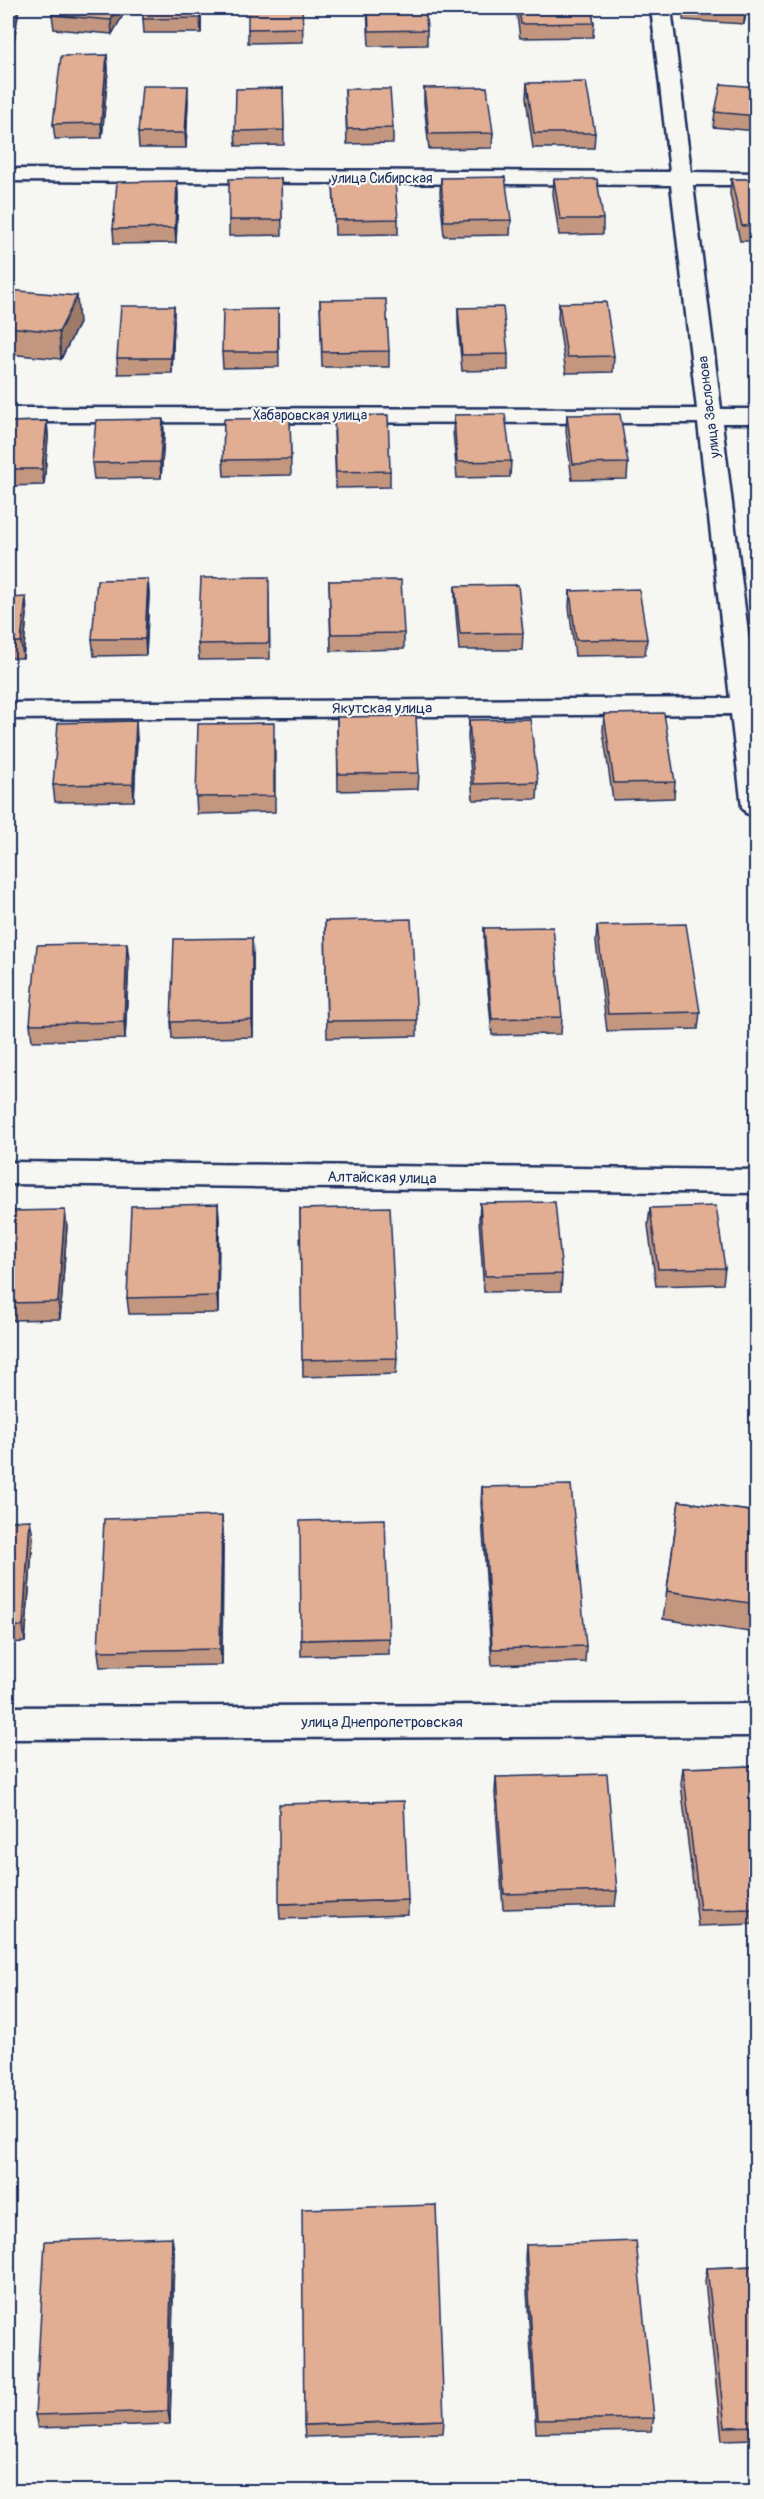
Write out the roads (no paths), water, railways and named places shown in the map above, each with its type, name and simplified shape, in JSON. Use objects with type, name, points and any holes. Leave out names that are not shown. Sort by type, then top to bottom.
[{"type":"street","name":"улица Заслонова","points":[[661,8],[710,416],[750,706],[756,807]]},
{"type":"street","name":"улица Сибирская","points":[[8,175],[756,179]]},
{"type":"street","name":"Хабаровская улица","points":[[8,415],[756,416]]},
{"type":"street","name":"Якутская улица","points":[[8,711],[750,706]]},
{"type":"street","name":"Алтайская улица","points":[[8,1173],[756,1182]]},
{"type":"street","name":"улица Днепропетровская","points":[[8,1723],[756,1720]]}]
